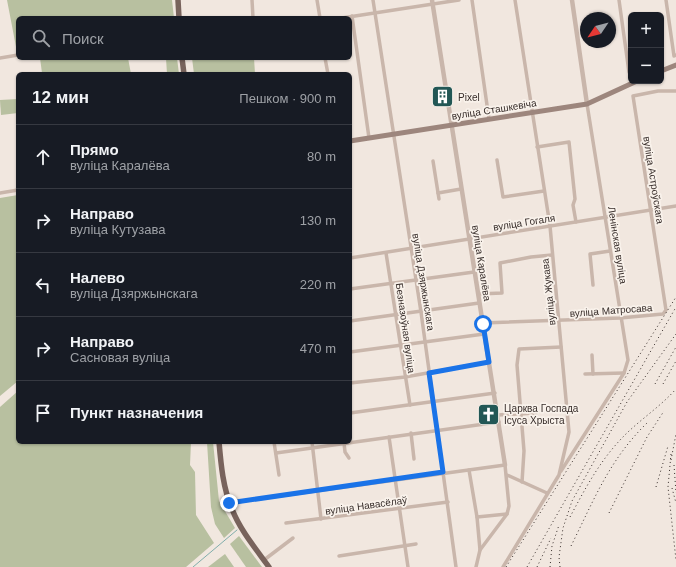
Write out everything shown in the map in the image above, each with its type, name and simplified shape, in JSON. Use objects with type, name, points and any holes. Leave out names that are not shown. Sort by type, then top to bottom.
[{"type":"main road","points":[[178,0],[179,16]]},
{"type":"main road","points":[[182,60],[184,72]]},
{"type":"main road","points":[[664,70],[676,65]]},
{"type":"main road","name":"вуліца Сташкевіча","points":[[352,141],[587,104],[630,84]]},
{"type":"main road","points":[[218,444],[222,474],[229,503],[242,529],[269,567]]},
{"type":"street","points":[[252,0],[253,16]]},
{"type":"street","points":[[317,0],[320,16]]},
{"type":"street","name":"вуліца Дзяржынскага","points":[[373,0],[421,312],[456,567]]},
{"type":"street","points":[[369,138],[352,16],[433,2],[459,0]]},
{"type":"street","points":[[472,0],[489,119]]},
{"type":"street","name":"вуліца Жукава","points":[[503,567],[559,475],[570,432],[550,226],[531,113],[515,0]]},
{"type":"street","name":"Ленінская вуліца","points":[[559,475],[624,373],[628,360],[620,318],[572,0]]},
{"type":"street","points":[[619,0],[628,65]]},
{"type":"street","points":[[666,0],[674,56],[676,55]]},
{"type":"street","name":"вуліца Каралёва","points":[[433,2],[451,126],[507,475],[509,506],[507,514]]},
{"type":"street","points":[[0,58],[16,55]]},
{"type":"street","points":[[325,60],[328,72]]},
{"type":"street","name":"вуліца Астроўскага","points":[[666,310],[633,96],[658,91],[676,91]]},
{"type":"street","points":[[537,147],[569,142],[575,198],[573,205],[576,222]]},
{"type":"street","points":[[497,160],[503,197],[544,191]]},
{"type":"street","points":[[433,161],[438,199]]},
{"type":"street","points":[[438,193],[461,189]]},
{"type":"street","points":[[0,193],[16,190]]},
{"type":"street","name":"вуліца Гогаля","points":[[352,258],[676,206]]},
{"type":"street","points":[[593,285],[590,254],[610,251]]},
{"type":"street","name":"Безназоўная вуліца","points":[[386,253],[410,405]]},
{"type":"street","points":[[478,294],[502,293],[500,263],[531,257],[552,255]]},
{"type":"street","points":[[352,289],[391,282],[474,272]]},
{"type":"street","points":[[352,321],[479,303]]},
{"type":"street","name":"вуліца Матросава","points":[[483,324],[620,318],[663,314],[666,310]]},
{"type":"street","points":[[352,352],[484,334]]},
{"type":"street","points":[[522,482],[524,451],[517,366],[518,349],[561,347]]},
{"type":"street","points":[[592,355],[593,374]]},
{"type":"street","points":[[352,382],[405,377],[489,362]]},
{"type":"street","points":[[585,374],[624,373]]},
{"type":"street","points":[[352,413],[410,405],[433,400],[495,393]]},
{"type":"street","points":[[498,415],[536,413]]},
{"type":"street","points":[[352,442],[437,429],[499,422]]},
{"type":"street","points":[[411,433],[414,459]]},
{"type":"street","points":[[389,437],[408,567]]},
{"type":"street","points":[[274,444],[279,475]]},
{"type":"street","points":[[312,444],[322,519]]},
{"type":"street","points":[[276,453],[336,444]]},
{"type":"street","points":[[344,444],[345,452],[349,458]]},
{"type":"street","points":[[229,503],[505,464]]},
{"type":"street","points":[[468,470],[477,517],[480,550],[476,567]]},
{"type":"street","points":[[507,475],[547,493]]},
{"type":"street","name":"вуліца Навасёлаў","points":[[286,523],[448,502]]},
{"type":"street","points":[[477,517],[507,514]]},
{"type":"street","points":[[480,550],[507,514]]},
{"type":"street","points":[[264,560],[293,538]]},
{"type":"street","points":[[339,556],[416,544]]},
{"type":"green space","points":[[7,0],[172,0],[174,16],[16,16],[16,47]]},
{"type":"green space","points":[[40,60],[128,60],[131,72],[46,72],[42,72]]},
{"type":"green space","points":[[166,60],[177,60],[179,72],[167,72]]},
{"type":"green space","points":[[192,60],[254,60],[255,72],[194,72]]},
{"type":"green space","points":[[16,99],[16,113],[1,115],[0,100]]},
{"type":"green space","points":[[16,195],[16,383],[0,396],[0,198]]},
{"type":"green space","points":[[16,393],[16,444],[191,444],[190,465],[195,472],[196,515],[214,543],[186,567],[0,567],[0,407]]},
{"type":"green space","points":[[207,444],[213,444],[219,501],[235,528],[224,538],[215,524],[211,507]]},
{"type":"green space","points":[[239,536],[262,567],[246,567],[230,544]]},
{"type":"green space","points":[[225,554],[234,567],[208,567]]},
{"type":"waterway","points":[[193,567],[237,530]]},
{"type":"railway","points":[[506,567],[676,297]]},
{"type":"railway","points":[[527,567],[676,307]]},
{"type":"railway","points":[[560,567],[559,557],[563,528],[572,501],[627,402],[676,334]]},
{"type":"railway","points":[[655,384],[676,347]]},
{"type":"railway","points":[[663,384],[676,361]]},
{"type":"railway","points":[[570,517],[593,476],[614,447],[628,432],[676,389]]},
{"type":"railway","points":[[609,513],[647,437],[664,411]]},
{"type":"railway","points":[[571,546],[612,466],[622,451],[647,423]]},
{"type":"railway","points":[[671,460],[676,434]]},
{"type":"railway","points":[[656,487],[668,446]]},
{"type":"railway","points":[[671,454],[668,487],[676,560]]},
{"type":"railway","points":[[674,465],[676,493]]},
{"type":"railway","points":[[672,488],[676,503]]},
{"type":"railway","points":[[550,567],[552,546],[559,525]]},
{"type":"railway","points":[[537,567],[551,538]]},
{"type":"place","name":"Pixel","points":[[442,97]]},
{"type":"place","name":"Царква Госпада Ісуса Хрыста","points":[[489,414]]},
{"type":"route","points":[[229,503],[443,472],[429,373],[489,362],[483,324]]}]
